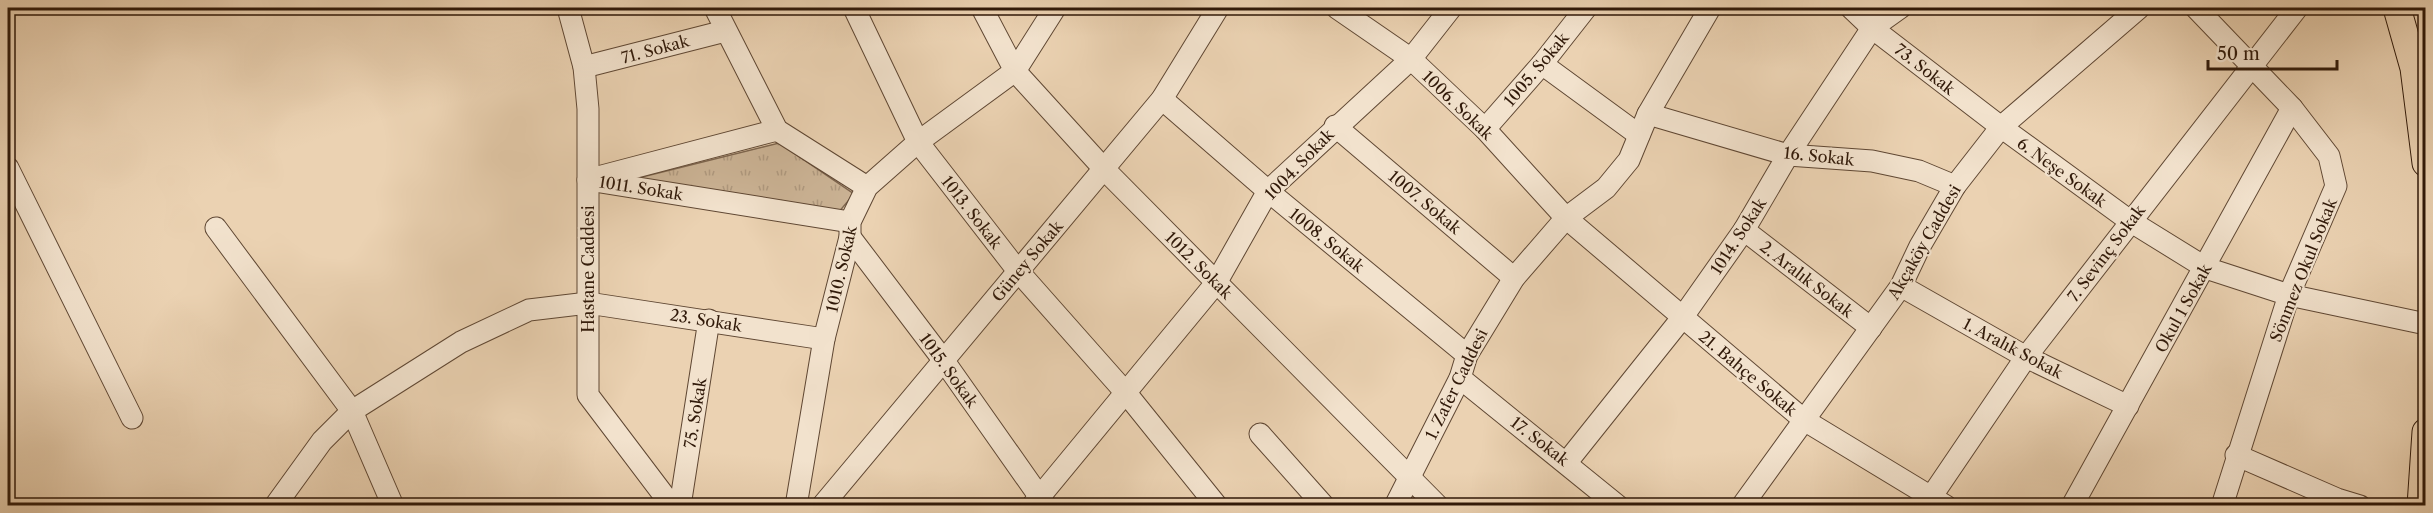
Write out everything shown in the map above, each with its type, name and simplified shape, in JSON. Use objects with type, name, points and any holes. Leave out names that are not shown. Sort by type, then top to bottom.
[{"type":"main road","points":[[2404,10],[2426,164]]},
{"type":"main road","points":[[2421,506],[2426,432]]},
{"type":"street","name":"Hastane Caddesi","points":[[568,8],[584,67],[588,109],[588,395],[672,506]]},
{"type":"street","points":[[715,8],[777,130],[867,187]]},
{"type":"street","name":"1013. Sokak","points":[[854,8],[918,142],[1018,271],[1126,393],[1217,506]]},
{"type":"street","name":"1012. Sokak","points":[[982,8],[1015,71],[1105,170],[1438,506]]},
{"type":"street","name":"1010. Sokak","points":[[796,506],[824,339],[850,230],[867,187],[918,142],[1015,71],[1055,8]]},
{"type":"street","name":"Güney Sokak","points":[[822,506],[1162,99],[1218,8]]},
{"type":"street","name":"1006. Sokak","points":[[1337,8],[1411,59],[1485,129],[1566,218]]},
{"type":"street","name":"1004. Sokak","points":[[1039,503],[1216,283],[1268,191],[1335,126],[1411,59],[1451,8]]},
{"type":"street","name":"1005. Sokak","points":[[1485,129],[1542,64],[1586,8]]},
{"type":"street","name":"1. Zafer Caddesi","points":[[1395,506],[1460,378],[1467,355],[1514,278],[1566,218],[1606,188],[1629,160],[1648,114],[1710,8]]},
{"type":"street","name":"73. Sokak","points":[[1851,8],[1872,28],[2001,127]]},
{"type":"street","name":"1014. Sokak","points":[[1567,462],[1682,318],[1744,230],[1788,155],[1872,28],[1900,8]]},
{"type":"street","name":"Akçaköy Caddesi","points":[[1748,504],[1804,420],[1901,286],[1920,246],[1955,186],[2001,127],[2139,8]]},
{"type":"street","name":"Sönmez Okul Sokak","points":[[2196,8],[2292,108],[2329,156],[2336,186],[2289,295],[2236,454],[2222,506]]},
{"type":"street","name":"7. Sevinç Sokak","points":[[1934,503],[2026,357],[2297,8]]},
{"type":"street","name":"71. Sokak","points":[[584,67],[725,31]]},
{"type":"street","points":[[1542,64],[1639,135]]},
{"type":"street","name":"1008. Sokak","points":[[1162,99],[1268,191],[1467,355]]},
{"type":"street","name":"Okul 1 Sokak","points":[[2072,506],[2206,268],[2292,108]]},
{"type":"street","name":"16. Sokak","points":[[1648,114],[1788,155],[1872,161],[1919,171],[1955,186]]},
{"type":"street","name":"1007. Sokak","points":[[1335,126],[1514,278]]},
{"type":"street","name":"6. Neşe Sokak","points":[[2001,127],[2130,221],[2206,268],[2289,295],[2426,324]]},
{"type":"street","name":"1011. Sokak","points":[[588,180],[777,130]]},
{"type":"street","points":[[8,168],[132,418]]},
{"type":"street","name":"1011. Sokak","points":[[588,180],[850,230]]},
{"type":"street","name":"21. Bahçe Sokak","points":[[1566,218],[1804,420],[1934,503]]},
{"type":"street","points":[[216,228],[352,411],[393,506]]},
{"type":"street","name":"1015. Sokak","points":[[850,230],[944,361],[1039,503]]},
{"type":"street","name":"2. Aralık Sokak","points":[[1744,230],[1871,328]]},
{"type":"street","name":"1. Aralık Sokak","points":[[1901,286],[2026,357],[2128,406]]},
{"type":"street","name":"23. Sokak","points":[[275,506],[322,441],[352,411],[461,342],[530,310],[588,303],[824,339]]},
{"type":"street","name":"75. Sokak","points":[[680,506],[709,320]]},
{"type":"street","name":"17. Sokak","points":[[1460,378],[1567,462],[1618,506]]},
{"type":"street","points":[[1260,434],[1324,506]]},
{"type":"street","points":[[2236,454],[2337,500],[2360,506]]},
{"type":"green space","points":[[779,143],[854,194],[838,213],[634,179]]}]
